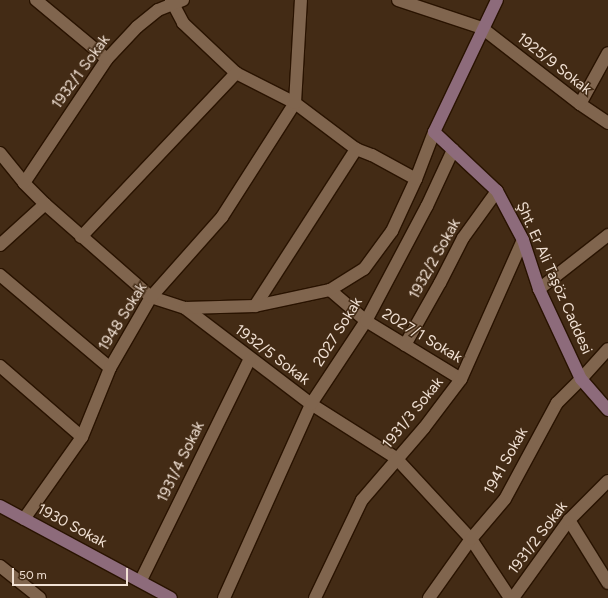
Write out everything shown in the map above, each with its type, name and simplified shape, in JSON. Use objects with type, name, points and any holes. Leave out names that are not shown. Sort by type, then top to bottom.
[{"type":"street","points":[[36,0],[107,59]]},
{"type":"street","points":[[295,103],[301,0]]},
{"type":"street","points":[[398,0],[482,28]]},
{"type":"street","points":[[185,308],[255,306],[330,290],[364,269],[392,231],[416,179],[434,132],[482,28],[497,0]]},
{"type":"street","points":[[175,1],[182,23],[236,73],[295,103],[356,149],[372,155],[416,179]]},
{"type":"street","name":"1932/1 Sokak","points":[[24,183],[107,59],[137,27],[158,10],[175,1]]},
{"type":"street","name":"1925/9 Sokak","points":[[482,28],[580,104],[608,123]]},
{"type":"street","points":[[580,104],[608,53]]},
{"type":"street","points":[[81,237],[236,73]]},
{"type":"street","name":"1948 Sokak","points":[[24,519],[82,437],[110,368],[151,297],[222,217],[295,103]]},
{"type":"street","name":"Şht. Er Ali Taşöz Caddesi","points":[[434,132],[497,191],[523,240],[539,289],[581,380],[608,410]]},
{"type":"street","points":[[255,306],[356,149]]},
{"type":"street","name":"2027 Sokak","points":[[224,598],[311,404],[366,321],[427,206],[454,150]]},
{"type":"street","name":"1932/5 Sokak","points":[[0,153],[24,183],[45,204],[151,297],[185,308],[311,404],[396,458],[471,539],[512,598]]},
{"type":"street","name":"1932/2 Sokak","points":[[405,345],[440,283],[463,238],[497,191]]},
{"type":"street","points":[[0,245],[45,204]]},
{"type":"street","points":[[539,289],[608,235]]},
{"type":"street","name":"1931/3 Sokak","points":[[315,598],[362,500],[396,458],[424,428],[461,379],[523,240]]},
{"type":"street","points":[[0,275],[110,368]]},
{"type":"street","name":"2027/1 Sokak","points":[[330,290],[366,321],[461,379]]},
{"type":"street","name":"1941 Sokak","points":[[429,598],[471,539],[505,500],[557,403],[581,380],[608,349]]},
{"type":"street","name":"1931/4 Sokak","points":[[141,580],[250,358]]},
{"type":"street","points":[[0,366],[82,437]]},
{"type":"street","name":"1931/2 Sokak","points":[[512,598],[569,520],[608,482]]},
{"type":"street","name":"1930 Sokak","points":[[0,506],[141,580],[171,598]]},
{"type":"street","points":[[569,520],[608,583]]},
{"type":"street","points":[[0,566],[40,598]]}]
